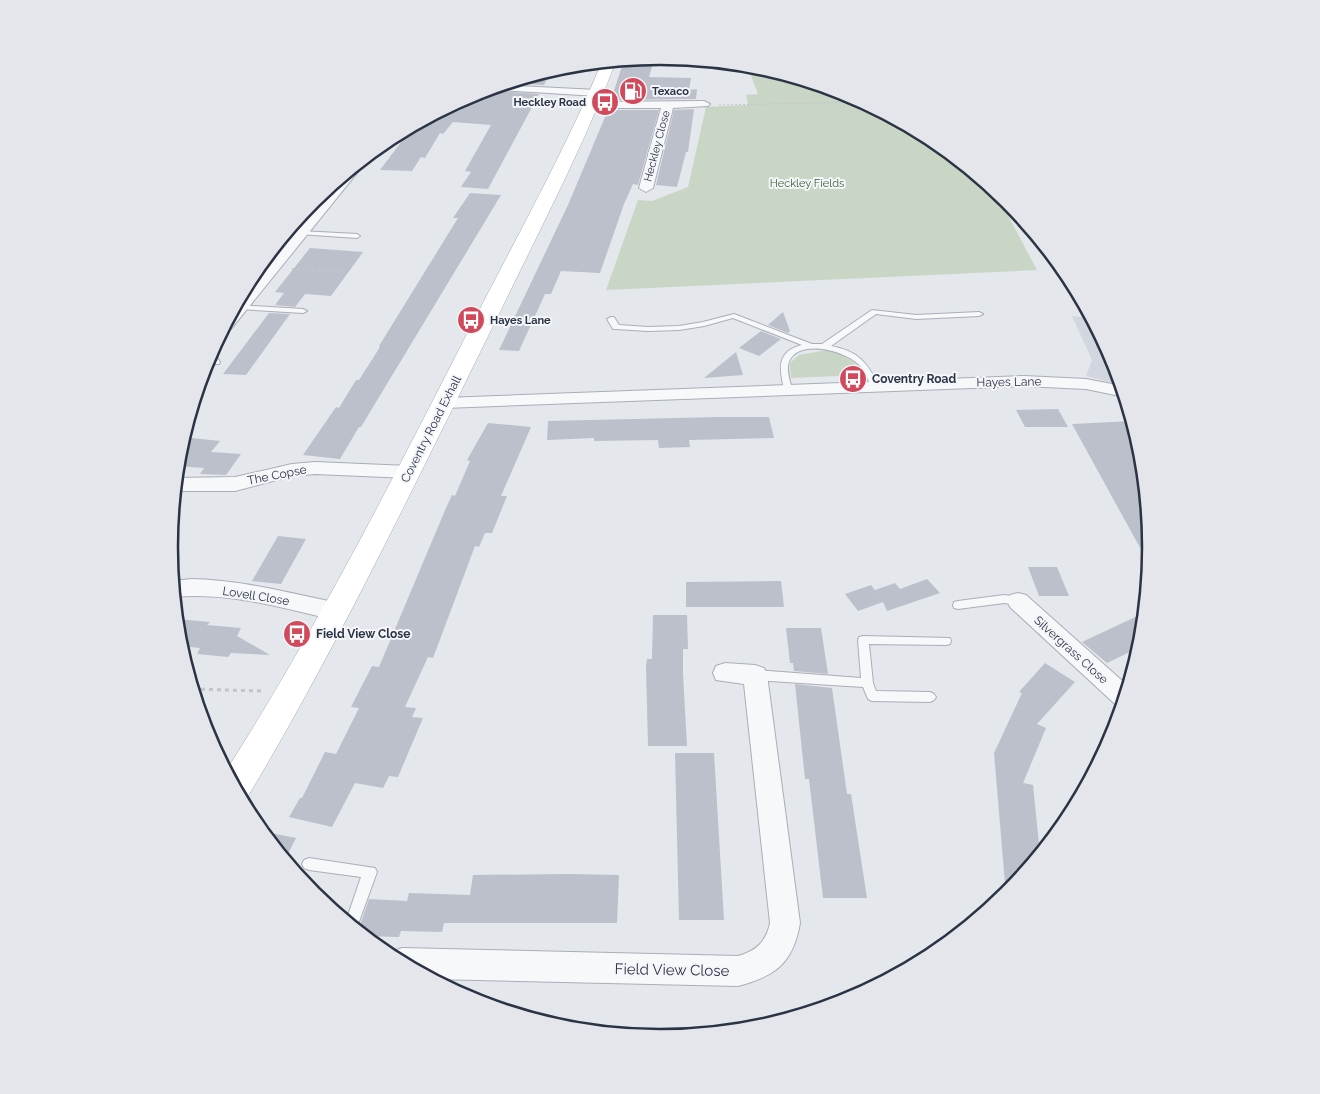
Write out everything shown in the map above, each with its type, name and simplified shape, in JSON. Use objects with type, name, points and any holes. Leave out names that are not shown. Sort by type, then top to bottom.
[{"type":"main road","name":"Coventry Road Exhall","points":[[239,780],[293,692],[338,612],[553,191],[606,68]]},
{"type":"street","points":[[508,90],[594,99],[668,104],[704,104]]},
{"type":"street","name":"Heckley Close","points":[[646,188],[668,104]]},
{"type":"street","points":[[292,237],[306,220]]},
{"type":"street","points":[[249,296],[272,268],[288,241]]},
{"type":"street","name":"Hayes Lane","points":[[445,403],[788,389],[1055,381],[1086,384],[1115,390]]},
{"type":"street","name":"The Copse","points":[[182,485],[235,484],[292,470],[315,468],[409,472]]},
{"type":"street","name":"Lovell Close","points":[[180,588],[189,586],[250,593],[338,612]]},
{"type":"street","name":"Silvergrass Close","points":[[1018,601],[1119,693]]},
{"type":"street","points":[[725,672],[755,674]]},
{"type":"street","name":"Field View Close","points":[[418,963],[738,971],[753,968],[766,960],[777,950],[783,937],[785,923],[755,674]]},
{"type":"lane","points":[[289,240],[357,236]]},
{"type":"lane","points":[[242,307],[303,311]]},
{"type":"lane","points":[[825,346],[875,312],[916,317],[979,314]]},
{"type":"lane","points":[[610,319],[616,327],[659,330],[702,325],[724,317],[734,316],[813,347]]},
{"type":"lane","points":[[788,389],[785,360],[797,350],[825,346],[840,348],[862,362],[875,386]]},
{"type":"lane","points":[[958,605],[1004,599],[1018,601]]},
{"type":"lane","points":[[930,698],[872,696],[867,682],[863,640],[946,641]]},
{"type":"lane","points":[[755,674],[867,682]]},
{"type":"lane","points":[[308,864],[370,872],[354,919]]},
{"type":"path","points":[[704,104],[845,102]]},
{"type":"path","points":[[272,268],[345,272]]},
{"type":"path","points":[[200,689],[293,692]]},
{"type":"shaded area","points":[[1072,316],[1083,317],[1113,383],[1086,376],[1092,360]]},
{"type":"green space","name":"Heckley Fields","points":[[750,73],[785,81],[844,102],[873,115],[928,146],[978,185],[1006,211],[1037,270],[606,290],[638,200],[652,201],[688,187],[706,107],[748,105],[746,95],[758,94]]},
{"type":"green space","points":[[827,350],[848,358],[856,365],[862,375],[791,378],[790,363],[799,355]]},
{"type":"building","points":[[652,65],[649,77],[691,78],[689,90],[697,89],[696,99],[611,100],[622,67]]},
{"type":"building","points":[[548,78],[544,85],[526,84]]},
{"type":"building","points":[[504,91],[539,94],[488,189],[461,187],[471,172],[465,171],[491,125],[453,122],[443,134],[440,133],[425,158],[421,157],[412,171],[380,170],[403,139],[447,115]]},
{"type":"building","points":[[694,109],[688,152],[686,152],[677,187],[656,185],[674,110]]},
{"type":"building","points":[[608,110],[659,110],[638,185],[633,184],[624,204],[600,273],[561,271],[551,294],[545,294],[519,351],[499,350],[568,205]]},
{"type":"building","points":[[470,193],[501,195],[361,427],[359,427],[340,459],[303,455],[336,407],[339,408],[356,380],[359,380],[458,218],[453,218]]},
{"type":"building","points":[[310,248],[363,252],[331,296],[305,294],[295,307],[275,305],[284,293],[275,292]]},
{"type":"building","points":[[783,312],[790,331],[788,333],[768,325]]},
{"type":"building","points":[[269,313],[290,314],[246,375],[223,374]]},
{"type":"building","points":[[761,331],[781,339],[759,356],[739,348]]},
{"type":"building","points":[[736,352],[743,375],[704,378]]},
{"type":"building","points":[[1058,409],[1068,427],[1025,427],[1016,410]]},
{"type":"building","points":[[769,417],[774,438],[689,440],[690,447],[659,448],[658,440],[594,441],[594,438],[547,440],[548,421]]},
{"type":"building","points":[[1126,421],[1138,484],[1142,551],[1072,424]]},
{"type":"building","points":[[488,423],[531,427],[501,496],[507,496],[492,533],[485,533],[479,547],[475,546],[433,658],[428,657],[405,707],[416,708],[412,717],[423,718],[398,777],[389,776],[383,788],[355,783],[332,827],[289,817],[300,798],[302,798],[325,752],[336,754],[359,708],[351,707],[372,666],[379,667],[446,508],[452,495],[455,496],[470,461],[467,460]]},
{"type":"building","points":[[190,438],[220,441],[211,452],[241,454],[226,475],[200,474],[204,468],[185,467]]},
{"type":"building","points":[[278,536],[306,539],[281,584],[252,581]]},
{"type":"building","points":[[1028,567],[1057,567],[1069,596],[1039,596]]},
{"type":"building","points":[[927,579],[940,593],[887,611],[883,602],[858,611],[845,594],[871,585],[883,601],[875,590],[895,583],[900,589]]},
{"type":"building","points":[[781,581],[784,607],[686,607],[686,582]]},
{"type":"building","points":[[653,615],[687,615],[688,649],[683,649],[683,674],[687,746],[648,746],[646,667],[647,659],[652,659]]},
{"type":"building","points":[[1137,616],[1131,652],[1107,663],[1082,642]]},
{"type":"building","points":[[184,620],[210,622],[207,625],[241,628],[237,636],[270,655],[231,653],[228,657],[197,654],[200,648],[188,647]]},
{"type":"building","points":[[786,628],[821,628],[828,674],[794,671],[793,663],[790,663]]},
{"type":"building","points":[[1045,663],[1075,682],[1037,724],[1046,728],[1023,783],[1033,785],[1039,844],[1005,884],[994,753],[1022,693],[1019,692]]},
{"type":"building","points":[[795,684],[832,688],[847,794],[851,794],[867,898],[823,898],[809,779],[805,779]]},
{"type":"building","points":[[675,753],[714,753],[724,920],[679,920]]},
{"type":"building","points":[[273,833],[296,838],[288,853]]},
{"type":"building","points":[[473,875],[619,875],[617,923],[444,923],[442,932],[401,931],[399,937],[377,936],[360,924],[369,899],[407,901],[409,893],[470,895]]},
{"type":"place","name":"Texaco","points":[[633,91]]},
{"type":"place","name":"Heckley Road","points":[[605,102]]},
{"type":"place","name":"Hayes Lane","points":[[471,320]]},
{"type":"place","name":"Coventry Road","points":[[853,379]]},
{"type":"place","name":"Field View Close","points":[[297,634]]}]
